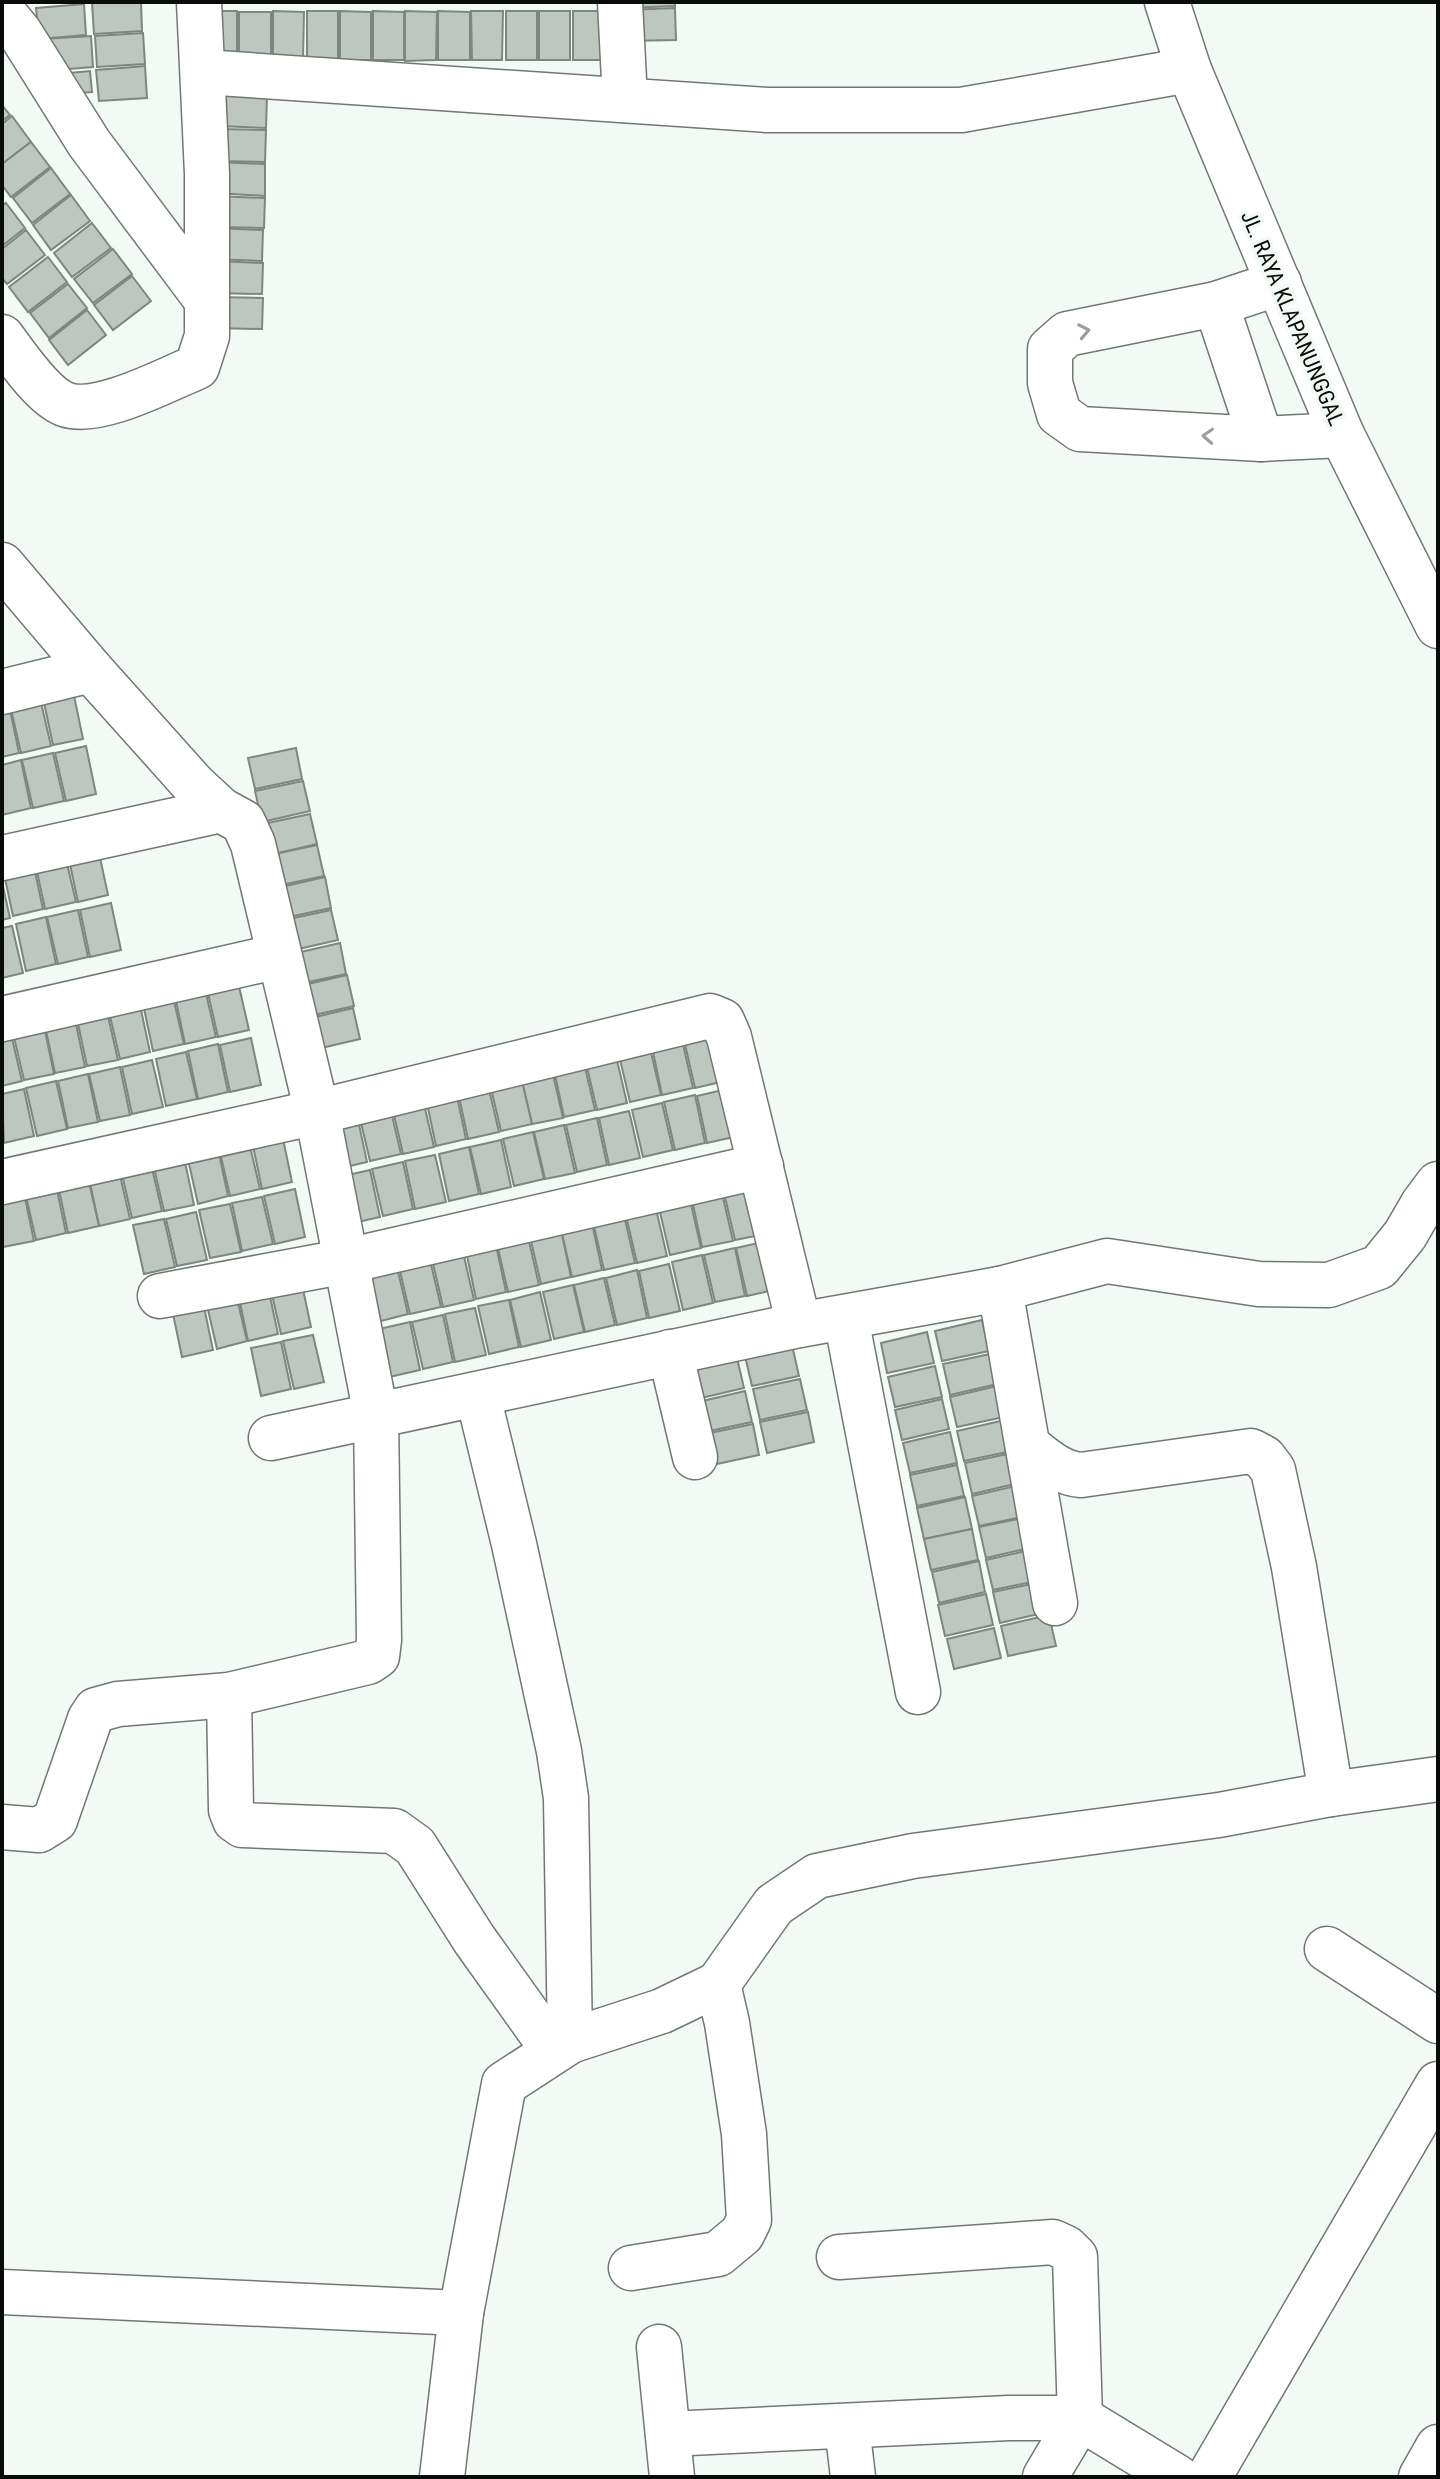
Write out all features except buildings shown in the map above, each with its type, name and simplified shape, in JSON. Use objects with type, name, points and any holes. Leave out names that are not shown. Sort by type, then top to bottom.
[{"type":"street","points":[[2,337],[41,387],[66,405],[101,406],[197,367],[207,336],[207,174],[199,2]]},
{"type":"street","points":[[620,2],[625,100]]},
{"type":"street","name":"JL. RAYA KLAPANUNGGAL","points":[[1167,2],[1189,70],[1342,435],[1438,626]]},
{"type":"street","points":[[14,15],[89,143],[205,298]]},
{"type":"street","points":[[203,72],[767,110],[961,110],[1189,70]]},
{"type":"street","points":[[1279,283],[1216,304],[1067,334],[1050,349],[1050,383],[1059,414],[1080,429],[1261,439],[1342,435]]},
{"type":"street","points":[[1216,304],[1261,439]]},
{"type":"street","points":[[2,565],[174,764],[221,810],[243,822],[253,844],[317,1112],[376,1415],[379,1640],[377,1656],[368,1662],[229,1695],[118,1704],[96,1710],[90,1719],[55,1820],[39,1830],[2,1827]]},
{"type":"street","points":[[2,692],[91,670]]},
{"type":"street","points":[[2,858],[221,810]]},
{"type":"street","points":[[2,1019],[279,956]]},
{"type":"street","points":[[2,1182],[317,1112],[710,1016],[722,1021],[729,1037],[799,1325]]},
{"type":"street","points":[[160,1296],[347,1261],[761,1166]]},
{"type":"street","points":[[271,1438],[799,1325],[1000,1289],[1107,1261],[1259,1284],[1329,1285],[1379,1267],[1405,1235],[1438,1184]]},
{"type":"street","points":[[1000,1289],[1055,1603]]},
{"type":"street","points":[[846,1318],[918,1692]]},
{"type":"street","points":[[670,1352],[695,1457]]},
{"type":"street","points":[[478,1396],[514,1544],[559,1751],[566,1798],[562,2046]]},
{"type":"street","points":[[1028,1446],[1068,1474],[1081,1475],[1251,1451],[1264,1458],[1273,1470],[1294,1567],[1331,1794]]},
{"type":"street","points":[[229,1695],[231,1810],[235,1820],[242,1825],[394,1831],[415,1846],[474,1939],[562,2046]]},
{"type":"street","points":[[442,2477],[461,2313],[504,2084],[562,2046],[662,2011],[718,1984],[774,1905],[817,1876],[913,1856],[1219,1815],[1331,1794],[1438,1779]]},
{"type":"street","points":[[1327,1949],[1438,2021]]},
{"type":"street","points":[[631,2268],[718,2254],[742,2234],[749,2220],[744,2134],[718,1984]]},
{"type":"street","points":[[1209,2477],[1438,2084]]},
{"type":"street","points":[[839,2257],[1053,2242],[1075,2257],[1080,2418],[1045,2477]]},
{"type":"street","points":[[2,2292],[461,2313]]},
{"type":"street","points":[[659,2347],[672,2477]]},
{"type":"street","points":[[668,2434],[1009,2418],[1080,2418],[1177,2477]]},
{"type":"street","points":[[847,2426],[853,2477]]},
{"type":"street","points":[[1421,2477],[1438,2447]]}]
